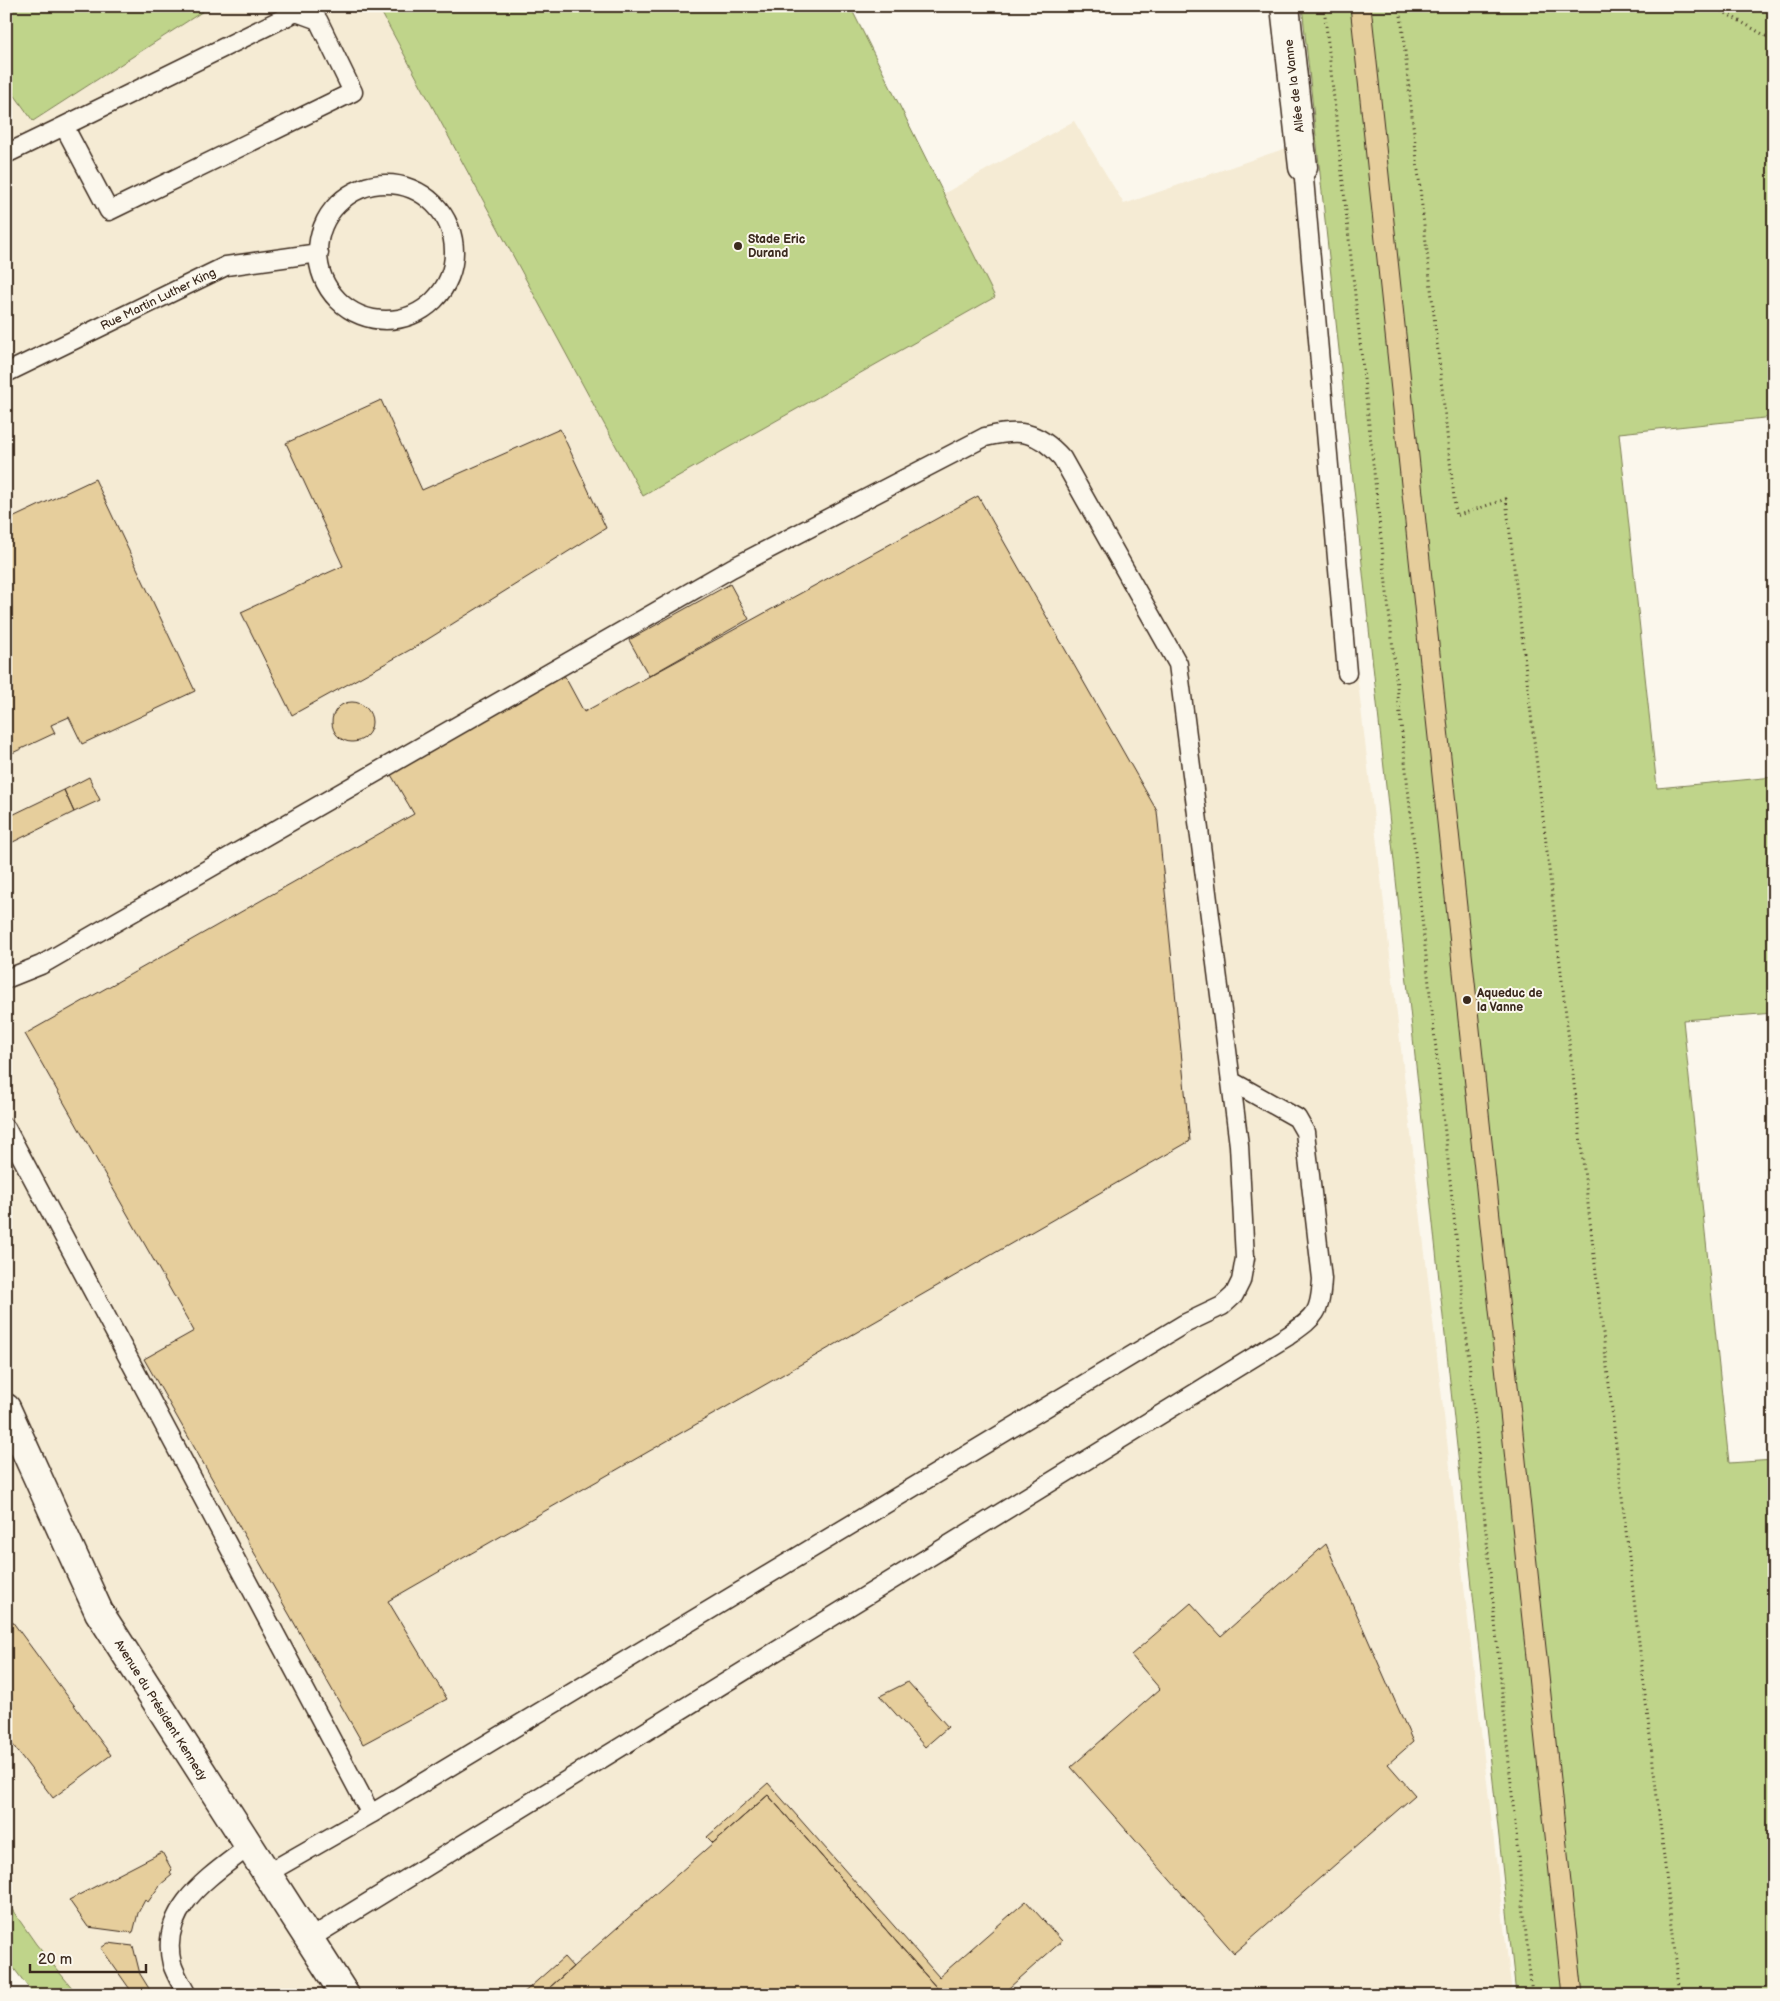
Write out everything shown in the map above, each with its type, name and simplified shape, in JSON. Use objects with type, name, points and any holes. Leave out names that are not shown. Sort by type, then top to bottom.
[{"type":"street","name":"Allée de la Vanne","points":[[1285,6],[1303,167]]},
{"type":"street","name":"Avenue du Président Kennedy","points":[[6,1408],[99,1612],[248,1847],[345,1995]]},
{"type":"lane","points":[[6,154],[296,12],[318,20],[353,92],[109,211],[64,126]]},
{"type":"lane","points":[[1303,167],[1347,673]]},
{"type":"lane","points":[[371,184],[400,184],[432,200],[452,229],[455,263],[443,291],[419,313],[389,321],[358,316],[330,293],[319,268],[319,253],[319,238],[333,207],[351,192],[371,184]]},
{"type":"lane","name":"Rue Martin Luther King","points":[[6,373],[226,266],[319,253]]},
{"type":"lane","points":[[6,979],[41,965],[732,568],[984,437],[1010,431],[1043,440],[1062,458],[1178,664],[1238,1145],[1245,1258],[1241,1281],[1234,1295],[1222,1306],[1184,1324],[371,1814],[266,1874]]},
{"type":"lane","points":[[309,1939],[1271,1346],[1314,1317],[1321,1300],[1322,1279],[1305,1132],[1297,1118],[1231,1081]]},
{"type":"lane","points":[[6,1128],[371,1814]]},
{"type":"lane","points":[[187,1995],[172,1964],[170,1937],[174,1919],[185,1900],[197,1887],[248,1847]]},
{"type":"path","points":[[1324,6],[1464,1310],[1532,1995]]},
{"type":"path","points":[[1400,6],[1456,516],[1506,499],[1680,1995]]},
{"type":"path","points":[[1713,6],[1766,36],[1774,34]]},
{"type":"shaded area","points":[[211,6],[378,6],[643,496],[995,297],[943,194],[1074,121],[1124,204],[1295,145],[1512,1995],[78,1995],[36,1944],[6,1902],[6,83],[33,121]]},
{"type":"green space","points":[[6,6],[211,6],[33,121],[6,83]]},
{"type":"green space","name":"Stade Eric Durand","points":[[378,6],[850,6],[995,297],[643,496]]},
{"type":"green space","points":[[1302,6],[1774,6],[1774,417],[1619,433],[1657,788],[1774,777],[1774,1013],[1683,1020],[1729,1463],[1774,1460],[1774,1995],[1516,1995]]},
{"type":"green space","points":[[6,1901],[36,1944],[78,1995],[34,1995],[6,1958]]},
{"type":"building","name":"Aqueduc de la Vanne","points":[[1350,6],[1371,6],[1583,1995],[1562,1995]]},
{"type":"building","points":[[381,400],[422,490],[560,429],[606,528],[417,646],[292,715],[241,612],[343,566],[286,443]]},
{"type":"building","points":[[95,479],[195,691],[82,744],[69,717],[51,725],[55,733],[6,756],[6,521]]},
{"type":"building","points":[[978,496],[1157,811],[1190,1141],[388,1601],[447,1699],[363,1744],[144,1359],[194,1331],[25,1034],[414,814],[390,773],[564,675],[584,712]]},
{"type":"building","points":[[730,584],[749,619],[649,676],[629,640]]},
{"type":"building","points":[[352,702],[363,705],[369,711],[372,722],[369,733],[363,739],[352,742],[341,739],[335,733],[332,722],[335,711],[341,705]]},
{"type":"building","points":[[89,777],[100,800],[74,812],[64,790]]},
{"type":"building","points":[[64,790],[74,812],[11,843],[6,834],[6,818]]},
{"type":"building","points":[[1326,1544],[1413,1742],[1388,1764],[1415,1795],[1234,1953],[1071,1767],[1160,1689],[1131,1655],[1191,1603],[1221,1636]]},
{"type":"building","points":[[6,1613],[111,1755],[53,1798],[6,1736]]},
{"type":"building","points":[[908,1682],[948,1727],[925,1747],[880,1696]]},
{"type":"building","points":[[768,1783],[939,1977],[1026,1901],[1062,1941],[1001,1995],[943,1995],[768,1795],[713,1843],[707,1837]]},
{"type":"building","points":[[768,1795],[943,1995],[541,1995],[713,1843]]},
{"type":"building","points":[[162,1852],[172,1870],[170,1872],[172,1875],[160,1885],[148,1902],[145,1900],[138,1913],[133,1933],[88,1927],[69,1900]]},
{"type":"building","points":[[108,1943],[133,1946],[140,1974],[153,1995],[134,1995],[101,1948]]},
{"type":"building","points":[[564,1957],[573,1967],[541,1995],[521,1995]]},
{"type":"place","name":"Stade Eric Durand","points":[[738,246]]},
{"type":"place","name":"Aqueduc de la Vanne","points":[[1467,1000]]}]
